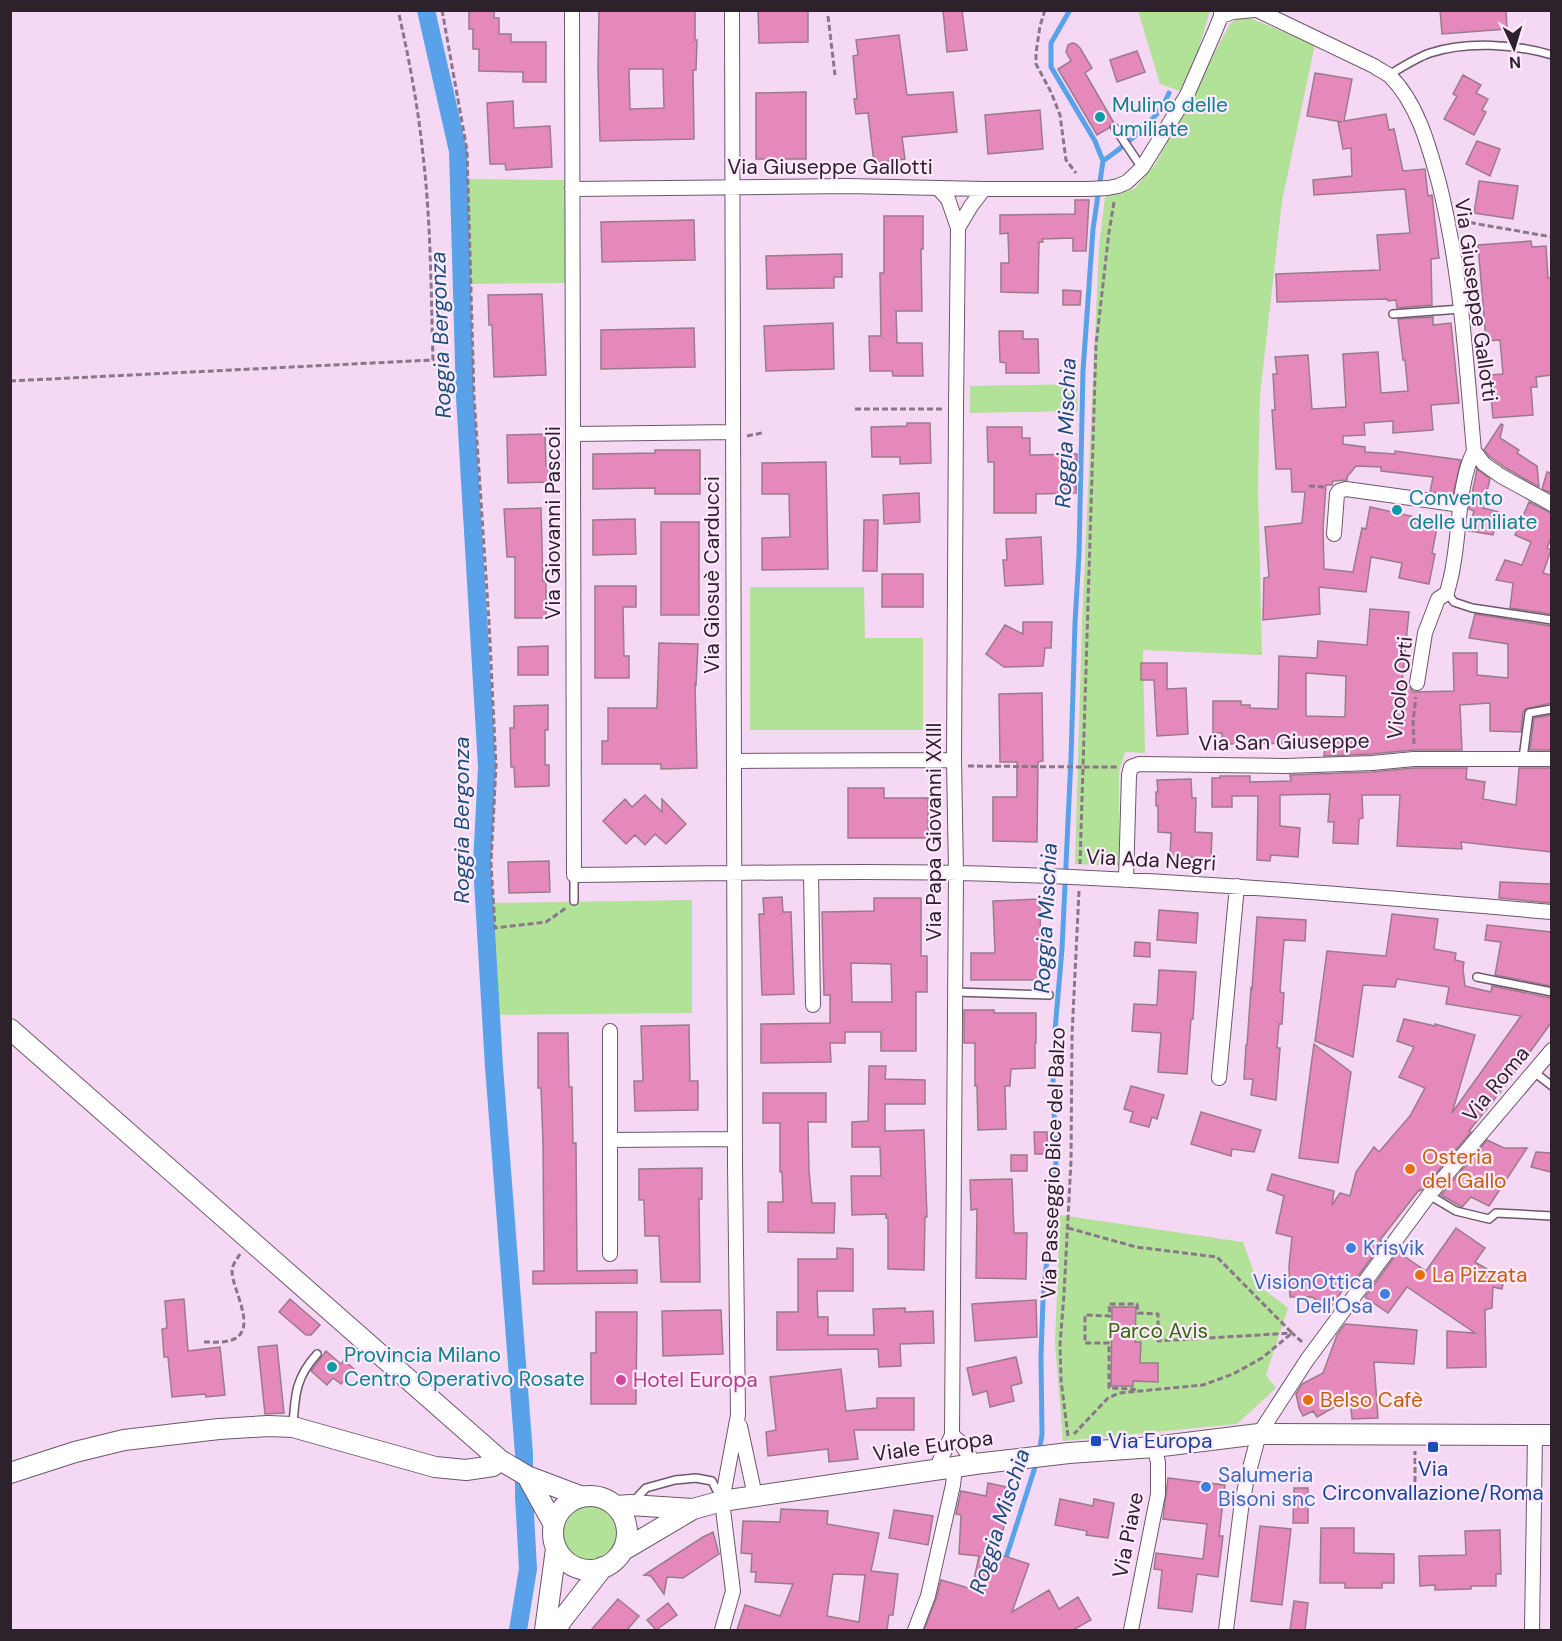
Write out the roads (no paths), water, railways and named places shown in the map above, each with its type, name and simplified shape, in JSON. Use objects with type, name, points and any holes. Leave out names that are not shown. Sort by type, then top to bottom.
[{"type":"street","name":"Via Giovanni Pascoli","points":[[572,10],[574,875]]},
{"type":"street","name":"Via Giosuè Carducci","points":[[722,1501],[738,1415],[734,760],[738,434],[732,10]]},
{"type":"street","name":"Via Giuseppe Gallotti","points":[[572,189],[733,186],[984,189],[1113,187],[1127,182],[1142,168],[1187,95],[1221,14],[1255,10],[1389,75],[1403,93],[1419,124],[1431,153],[1448,219],[1461,309],[1474,451]]},
{"type":"street","points":[[938,188],[948,199],[958,228]]},
{"type":"street","points":[[958,228],[984,189]]},
{"type":"street","name":"Via Papa Giovanni XXIII","points":[[952,1435],[958,228]]},
{"type":"street","points":[[573,434],[738,434]]},
{"type":"street","points":[[1474,451],[1484,464],[1501,476],[1551,504]]},
{"type":"street","name":"Vicolo Orti","points":[[1417,683],[1425,633],[1438,599],[1447,593],[1468,464],[1474,451]]},
{"type":"street","points":[[1334,534],[1337,494],[1346,489],[1461,505]]},
{"type":"street","name":"Via San Giuseppe","points":[[1126,880],[1129,775],[1131,767],[1138,764],[1285,766],[1414,759],[1551,759]]},
{"type":"street","points":[[734,760],[954,763]]},
{"type":"street","points":[[574,875],[735,873]]},
{"type":"street","name":"Via Ada Negri","points":[[735,873],[956,873],[1070,877],[1237,886],[1551,912]]},
{"type":"street","points":[[811,873],[813,1005]]},
{"type":"street","name":"Via Ada Negri","points":[[1219,1078],[1237,886]]},
{"type":"street","points":[[10,1029],[500,1460],[527,1476],[580,1496],[599,1496],[623,1506],[626,1542],[612,1563],[603,1568],[591,1570],[567,1563],[556,1549],[552,1539],[553,1523],[557,1514],[563,1506],[580,1496]]},
{"type":"street","points":[[610,1030],[610,1254]]},
{"type":"street","name":"Via Roma","points":[[1226,1630],[1241,1509],[1259,1434],[1313,1351],[1429,1195],[1551,1050]]},
{"type":"street","points":[[610,1140],[735,1138]]},
{"type":"street","name":"Via Giosuè Carducci","points":[[738,1415],[755,1496]]},
{"type":"street","points":[[10,1473],[75,1452],[124,1440],[268,1426],[293,1427],[435,1467],[466,1470],[493,1466],[500,1460]]},
{"type":"street","name":"Viale Europa","points":[[622,1551],[693,1509],[722,1501],[1038,1456],[1154,1447],[1259,1434],[1543,1435]]},
{"type":"street","points":[[952,1435],[955,1467]]},
{"type":"street","points":[[915,1630],[928,1596],[953,1485],[959,1441],[952,1435]]},
{"type":"street","points":[[1532,1630],[1543,1435]]},
{"type":"street","name":"Via Piave","points":[[1131,1630],[1158,1494],[1158,1462],[1154,1447]]},
{"type":"street","points":[[527,1476],[553,1523]]},
{"type":"street","points":[[722,1501],[733,1591],[722,1630]]},
{"type":"street","name":"Viale Europa","points":[[623,1506],[693,1509]]},
{"type":"street","points":[[545,1630],[556,1549]]},
{"type":"street","points":[[557,1630],[561,1621],[603,1568]]},
{"type":"lane","points":[[1389,75],[1423,56],[1454,47],[1515,46],[1551,55]]},
{"type":"lane","points":[[1115,128],[1142,168]]},
{"type":"lane","points":[[1393,314],[1461,309]]},
{"type":"lane","points":[[1447,593],[1454,602],[1472,608],[1551,620]]},
{"type":"lane","points":[[1523,758],[1529,713],[1551,709]]},
{"type":"lane","points":[[574,875],[574,901]]},
{"type":"lane","points":[[1478,977],[1551,992]]},
{"type":"lane","points":[[955,992],[1049,995]]},
{"type":"lane","points":[[1534,1072],[1551,1086]]},
{"type":"lane","points":[[1429,1195],[1456,1212],[1490,1220],[1496,1213],[1551,1216]]},
{"type":"lane","points":[[293,1427],[298,1380],[317,1354]]},
{"type":"lane","points":[[623,1506],[646,1488],[675,1480],[696,1478],[712,1481],[722,1501]]},
{"type":"waterway","name":"Roggia Bergonza","points":[[426,10],[458,151],[465,397],[487,767],[482,864],[494,1067],[524,1454],[528,1569],[518,1630]]},
{"type":"waterway","name":"Roggia Mischia","points":[[1039,1452],[1042,1435],[1043,1300],[1056,1163],[1053,1081],[1071,758],[1083,371],[1093,229],[1103,161],[1095,141],[1051,67],[1051,43],[1070,10]]},
{"type":"waterway","points":[[1103,161],[1148,124],[1169,93]]},
{"type":"waterway","name":"Roggia Mischia","points":[[1005,1561],[1037,1461]]},
{"type":"place","name":"Mulino delle umiliate","points":[[1100,117]]},
{"type":"place","name":"Convento delle umiliate","points":[[1397,510]]},
{"type":"place","name":"Osteria del Gallo","points":[[1410,1169]]},
{"type":"place","name":"Krisvik","points":[[1351,1248]]},
{"type":"place","name":"La Pizzata","points":[[1420,1275]]},
{"type":"place","name":"VisionOttica Dell'Osa","points":[[1385,1294]]},
{"type":"place","name":"Provincia Milano Centro Operativo Rosate","points":[[332,1367]]},
{"type":"place","name":"Hotel Europa","points":[[621,1380]]},
{"type":"place","name":"Belso Cafè","points":[[1308,1400]]},
{"type":"place","name":"Via Europa","points":[[1096,1441]]},
{"type":"place","name":"Via Circonvallazione/Roma","points":[[1433,1447]]},
{"type":"place","name":"Salumeria Bisoni snc","points":[[1206,1487]]},
{"type":"park label","name":"Parco Avis","points":[[1158,1331]]}]
